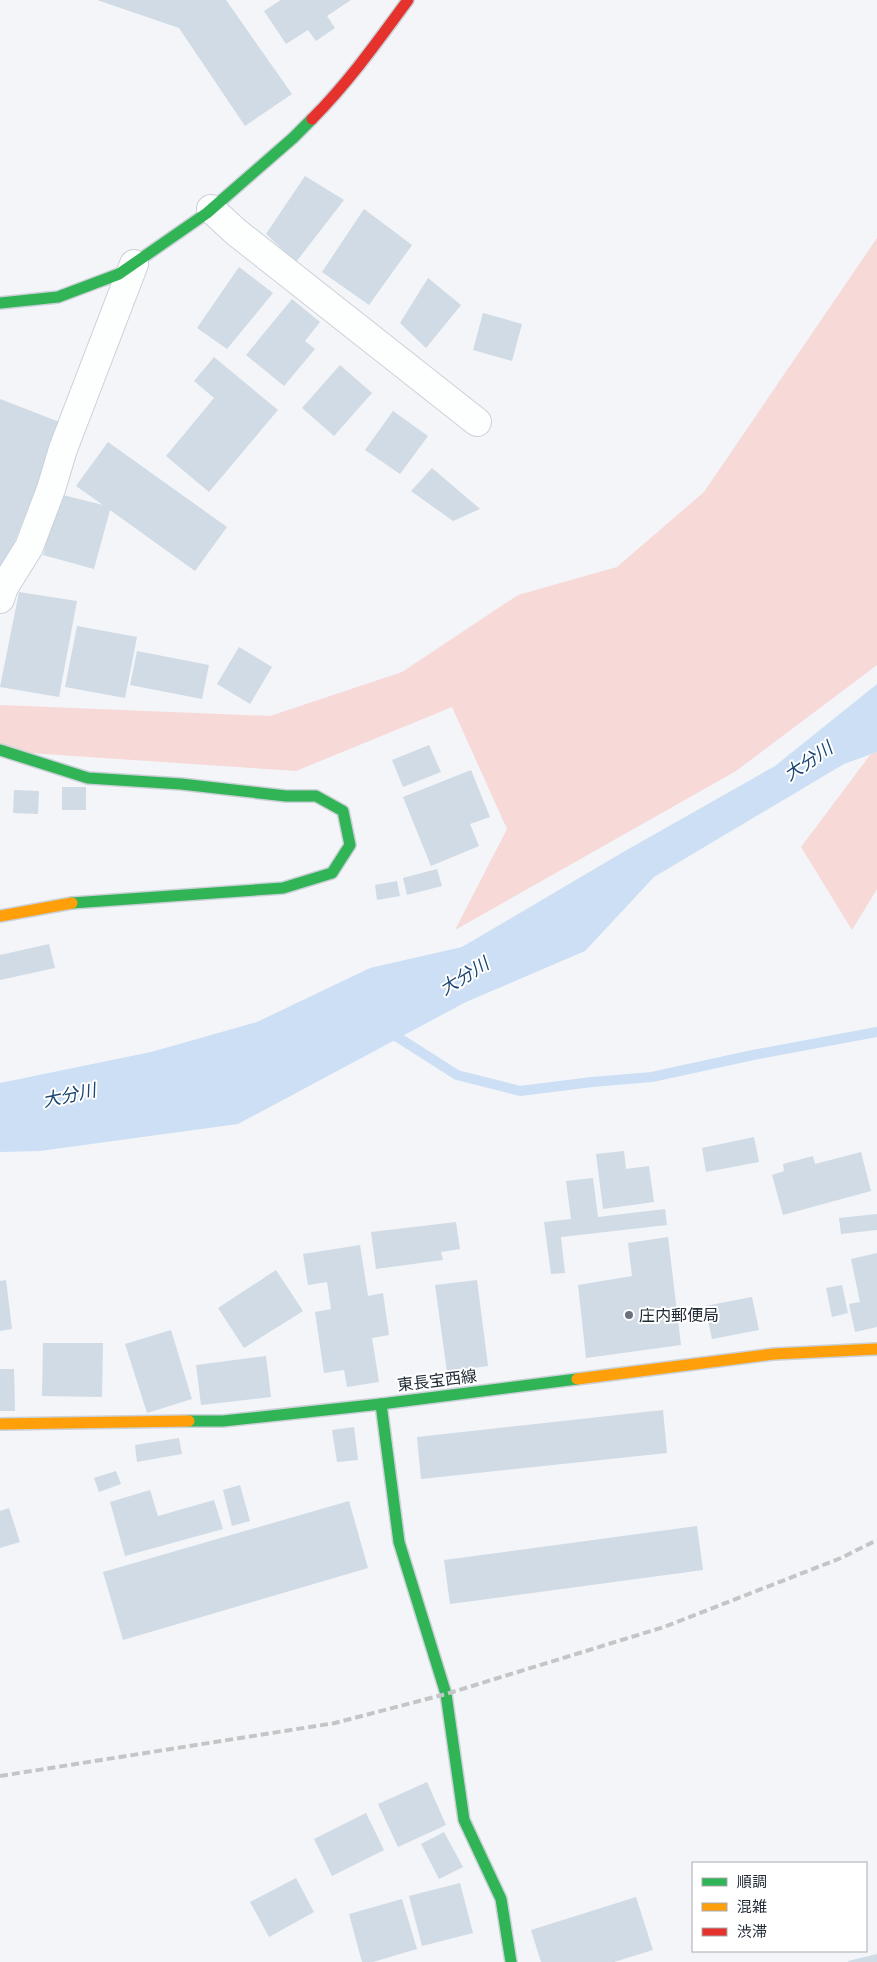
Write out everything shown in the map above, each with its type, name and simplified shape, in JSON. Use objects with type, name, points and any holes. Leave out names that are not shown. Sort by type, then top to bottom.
[{"type":"street","points":[[0,303],[58,297],[119,274],[211,209],[293,138],[329,102],[377,43],[408,0]]},
{"type":"street","points":[[211,209],[236,232],[478,422]]},
{"type":"street","points":[[0,599],[4,587],[28,547],[51,489],[63,449],[134,264]]},
{"type":"street","points":[[0,750],[88,778],[181,784],[286,796],[316,796],[343,811],[350,845],[332,873],[284,888],[63,904],[0,916]]},
{"type":"street","name":"東長宝西線","points":[[0,1424],[223,1421],[381,1404],[774,1354],[877,1349]]},
{"type":"street","points":[[381,1404],[399,1542],[446,1694],[464,1820],[501,1899],[511,1962]]},
{"type":"shaded area","points":[[877,238],[877,665],[736,771],[455,930],[507,829],[452,707],[296,771],[0,751],[0,705],[270,716],[402,672],[518,595],[617,567],[704,492]]},
{"type":"shaded area","points":[[877,752],[877,889],[852,930],[801,847],[870,755]]},
{"type":"water","name":"大分川","points":[[877,684],[877,752],[844,764],[654,877],[585,951],[466,1002],[238,1124],[40,1151],[0,1152],[0,1083],[151,1052],[257,1022],[370,968],[462,947],[625,851],[775,766]]},
{"type":"building","points":[[97,0],[226,0],[292,94],[245,126],[179,28]]},
{"type":"building","points":[[281,0],[351,0],[327,16],[335,28],[316,41],[308,30],[286,44],[264,11]]},
{"type":"building","points":[[305,176],[344,200],[296,262],[266,234]]},
{"type":"building","points":[[364,209],[412,245],[369,305],[322,272]]},
{"type":"building","points":[[239,267],[273,293],[227,349],[197,328]]},
{"type":"building","points":[[428,278],[461,305],[426,348],[400,323]]},
{"type":"building","points":[[292,299],[320,322],[305,341],[315,349],[284,386],[246,355]]},
{"type":"building","points":[[483,313],[522,324],[512,361],[473,350]]},
{"type":"building","points":[[214,357],[278,410],[209,492],[166,456],[214,398],[194,381]]},
{"type":"building","points":[[340,365],[372,393],[334,436],[302,408]]},
{"type":"building","points":[[0,399],[62,423],[5,566],[0,564]]},
{"type":"building","points":[[393,411],[428,436],[400,474],[365,450]]},
{"type":"building","points":[[108,442],[227,527],[195,571],[110,510],[94,569],[43,555],[59,494],[103,505],[76,486]]},
{"type":"building","points":[[432,468],[480,509],[453,521],[411,491]]},
{"type":"building","points":[[19,592],[77,601],[59,697],[0,687]]},
{"type":"building","points":[[77,626],[137,637],[125,698],[65,687]]},
{"type":"building","points":[[239,647],[272,667],[250,704],[217,684]]},
{"type":"building","points":[[137,651],[209,665],[202,699],[130,685]]},
{"type":"building","points":[[429,745],[441,772],[403,787],[392,760]]},
{"type":"building","points":[[471,770],[490,817],[470,824],[479,846],[431,866],[403,797]]},
{"type":"building","points":[[62,787],[86,787],[86,810],[62,810]]},
{"type":"building","points":[[14,790],[39,791],[38,814],[13,813]]},
{"type":"building","points":[[437,869],[442,886],[407,895],[403,878]]},
{"type":"building","points":[[397,881],[400,896],[377,900],[375,885]]},
{"type":"building","points":[[49,944],[55,968],[0,980],[0,955]]},
{"type":"building","points":[[754,1137],[759,1162],[706,1172],[702,1148]]},
{"type":"building","points":[[624,1151],[626,1169],[649,1166],[654,1202],[603,1209],[596,1154]]},
{"type":"building","points":[[861,1152],[871,1191],[783,1215],[772,1175],[784,1171],[783,1164],[813,1156],[815,1164]]},
{"type":"building","points":[[593,1178],[598,1217],[665,1209],[667,1225],[561,1237],[565,1273],[551,1274],[544,1222],[571,1219],[566,1181]]},
{"type":"building","points":[[877,1214],[877,1230],[841,1234],[839,1218]]},
{"type":"building","points":[[456,1222],[460,1249],[441,1252],[443,1260],[376,1269],[371,1232]]},
{"type":"building","name":"庄内郵便局","points":[[668,1237],[681,1345],[586,1358],[578,1285],[632,1276],[628,1243]]},
{"type":"building","points":[[360,1245],[368,1296],[383,1293],[389,1335],[372,1338],[379,1382],[347,1387],[344,1370],[324,1373],[315,1312],[331,1309],[327,1282],[308,1285],[303,1254]]},
{"type":"building","points":[[877,1253],[877,1327],[855,1332],[849,1304],[860,1302],[851,1259]]},
{"type":"building","points":[[276,1270],[303,1311],[244,1348],[218,1308]]},
{"type":"building","points":[[6,1280],[12,1329],[0,1331],[0,1281]]},
{"type":"building","points":[[477,1280],[488,1366],[447,1372],[435,1285]]},
{"type":"building","points":[[842,1285],[848,1313],[832,1317],[826,1288]]},
{"type":"building","points":[[752,1297],[759,1330],[712,1339],[705,1306]]},
{"type":"building","points":[[171,1330],[192,1399],[147,1413],[125,1344]]},
{"type":"building","points":[[43,1343],[103,1343],[102,1397],[42,1396]]},
{"type":"building","points":[[266,1356],[271,1397],[201,1405],[196,1365]]},
{"type":"building","points":[[0,1369],[14,1369],[15,1411],[0,1411]]},
{"type":"building","points":[[663,1410],[667,1453],[421,1479],[417,1437]]},
{"type":"building","points":[[354,1427],[358,1460],[337,1462],[332,1430]]},
{"type":"building","points":[[179,1438],[182,1454],[137,1462],[135,1445]]},
{"type":"building","points":[[116,1471],[121,1484],[99,1492],[94,1478]]},
{"type":"building","points":[[240,1485],[250,1521],[232,1526],[223,1490]]},
{"type":"building","points":[[150,1490],[158,1516],[214,1500],[223,1529],[125,1556],[110,1502]]},
{"type":"building","points":[[349,1501],[368,1568],[123,1640],[103,1572]]},
{"type":"building","points":[[9,1508],[20,1542],[0,1548],[0,1511]]},
{"type":"building","points":[[697,1526],[703,1570],[450,1604],[444,1560]]},
{"type":"building","points":[[427,1782],[446,1825],[398,1847],[378,1804]]},
{"type":"building","points":[[366,1813],[384,1850],[332,1876],[314,1839]]},
{"type":"building","points":[[444,1832],[463,1867],[439,1879],[421,1844]]},
{"type":"building","points":[[296,1878],[314,1912],[269,1937],[250,1902]]},
{"type":"building","points":[[460,1883],[473,1933],[422,1946],[409,1896]]},
{"type":"building","points":[[636,1897],[653,1950],[614,1962],[541,1962],[531,1930]]},
{"type":"building","points":[[402,1899],[417,1949],[373,1962],[362,1962],[349,1914]]},
{"type":"building","points":[[877,1954],[877,1962],[848,1962],[848,1961]]},
{"type":"waterway","points":[[388,1031],[457,1075],[520,1091],[652,1077],[753,1055],[877,1032]]},
{"type":"railway","points":[[0,1776],[335,1723],[446,1694],[664,1627],[841,1558],[877,1540]]},
{"type":"traffic: fast","points":[[0,303],[58,297],[119,274],[207,213],[312,119]]},
{"type":"traffic: fast","points":[[0,750],[88,778],[181,784],[286,796],[316,796],[343,811],[350,845],[332,873],[283,888],[72,903]]},
{"type":"traffic: fast","points":[[189,1421],[223,1421],[381,1404],[577,1379]]},
{"type":"traffic: fast","points":[[381,1404],[399,1542],[446,1694],[464,1820],[501,1899],[511,1962]]},
{"type":"traffic: slow","points":[[0,916],[72,903]]},
{"type":"traffic: slow","points":[[577,1379],[774,1354],[877,1349]]},
{"type":"traffic: slow","points":[[0,1424],[189,1421]]},
{"type":"traffic: jam","points":[[312,119],[350,76],[408,0]]},
{"type":"place","name":"庄内郵便局","points":[[629,1315]]}]
